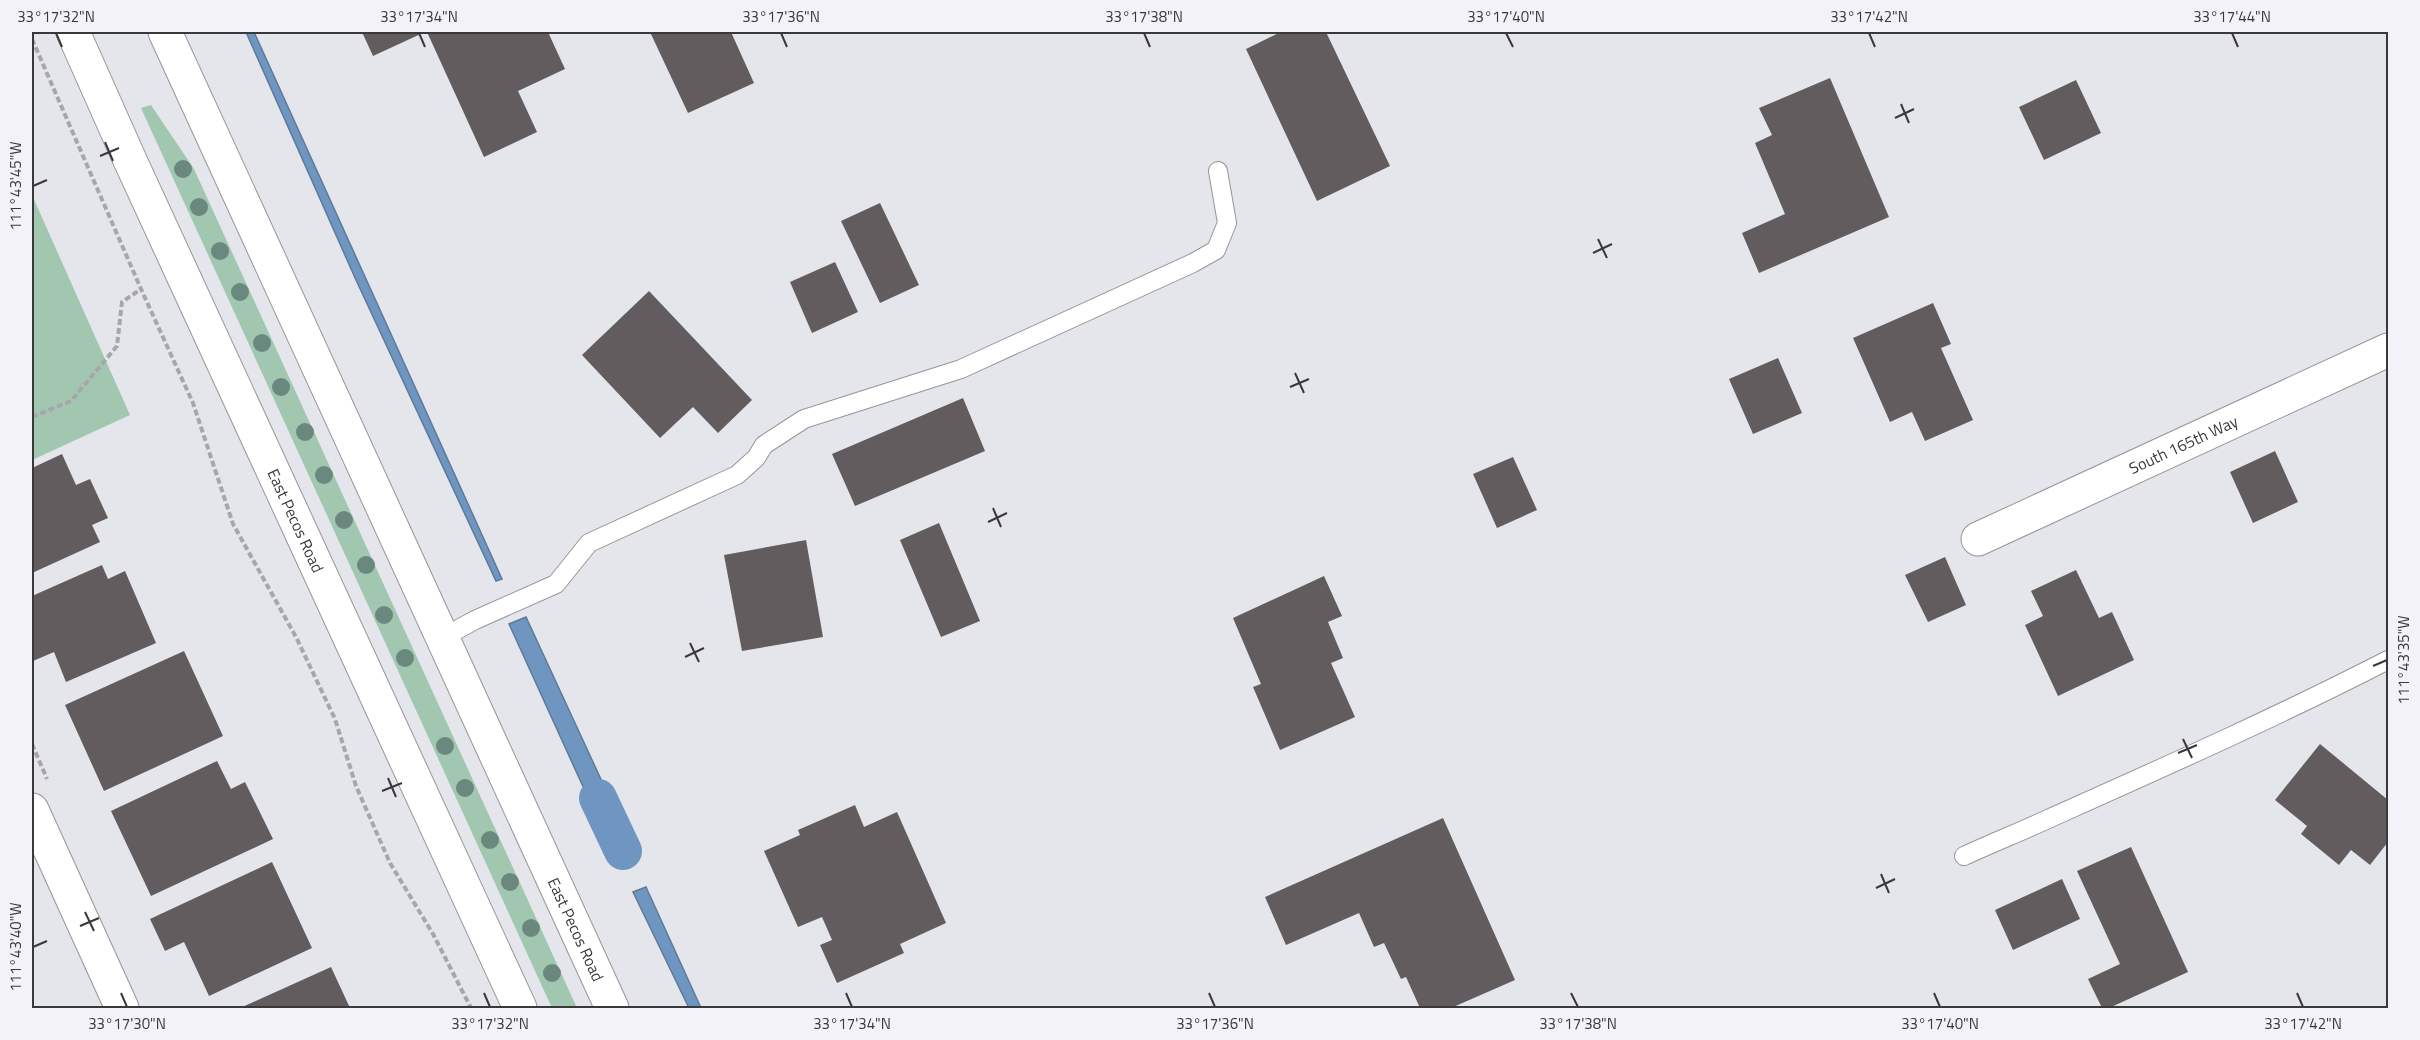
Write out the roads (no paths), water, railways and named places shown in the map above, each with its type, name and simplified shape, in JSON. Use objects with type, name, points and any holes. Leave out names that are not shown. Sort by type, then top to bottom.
[{"type":"main road","name":"East Pecos Road","points":[[73,32],[520,1008]]},
{"type":"main road","name":"East Pecos Road","points":[[165,32],[612,1008]]},
{"type":"main road","name":"South 165th Way","points":[[1978,539],[2388,350]]},
{"type":"main road","points":[[32,810],[122,1008]]},
{"type":"lane","points":[[442,638],[475,620],[556,584],[589,543],[737,475],[756,458],[764,445],[804,419],[961,369],[1193,263],[1216,250],[1227,223],[1218,171]]},
{"type":"lane","points":[[1964,856],[2265,721],[2388,660]]},
{"type":"water","points":[[246,32],[254,32],[502,579],[496,581],[356,280]]},
{"type":"water","points":[[526,617],[629,840],[611,848],[509,624]]},
{"type":"water","points":[[646,887],[701,1008],[689,1008],[633,892]]},
{"type":"waterway","points":[[598,798],[623,851]]}]
